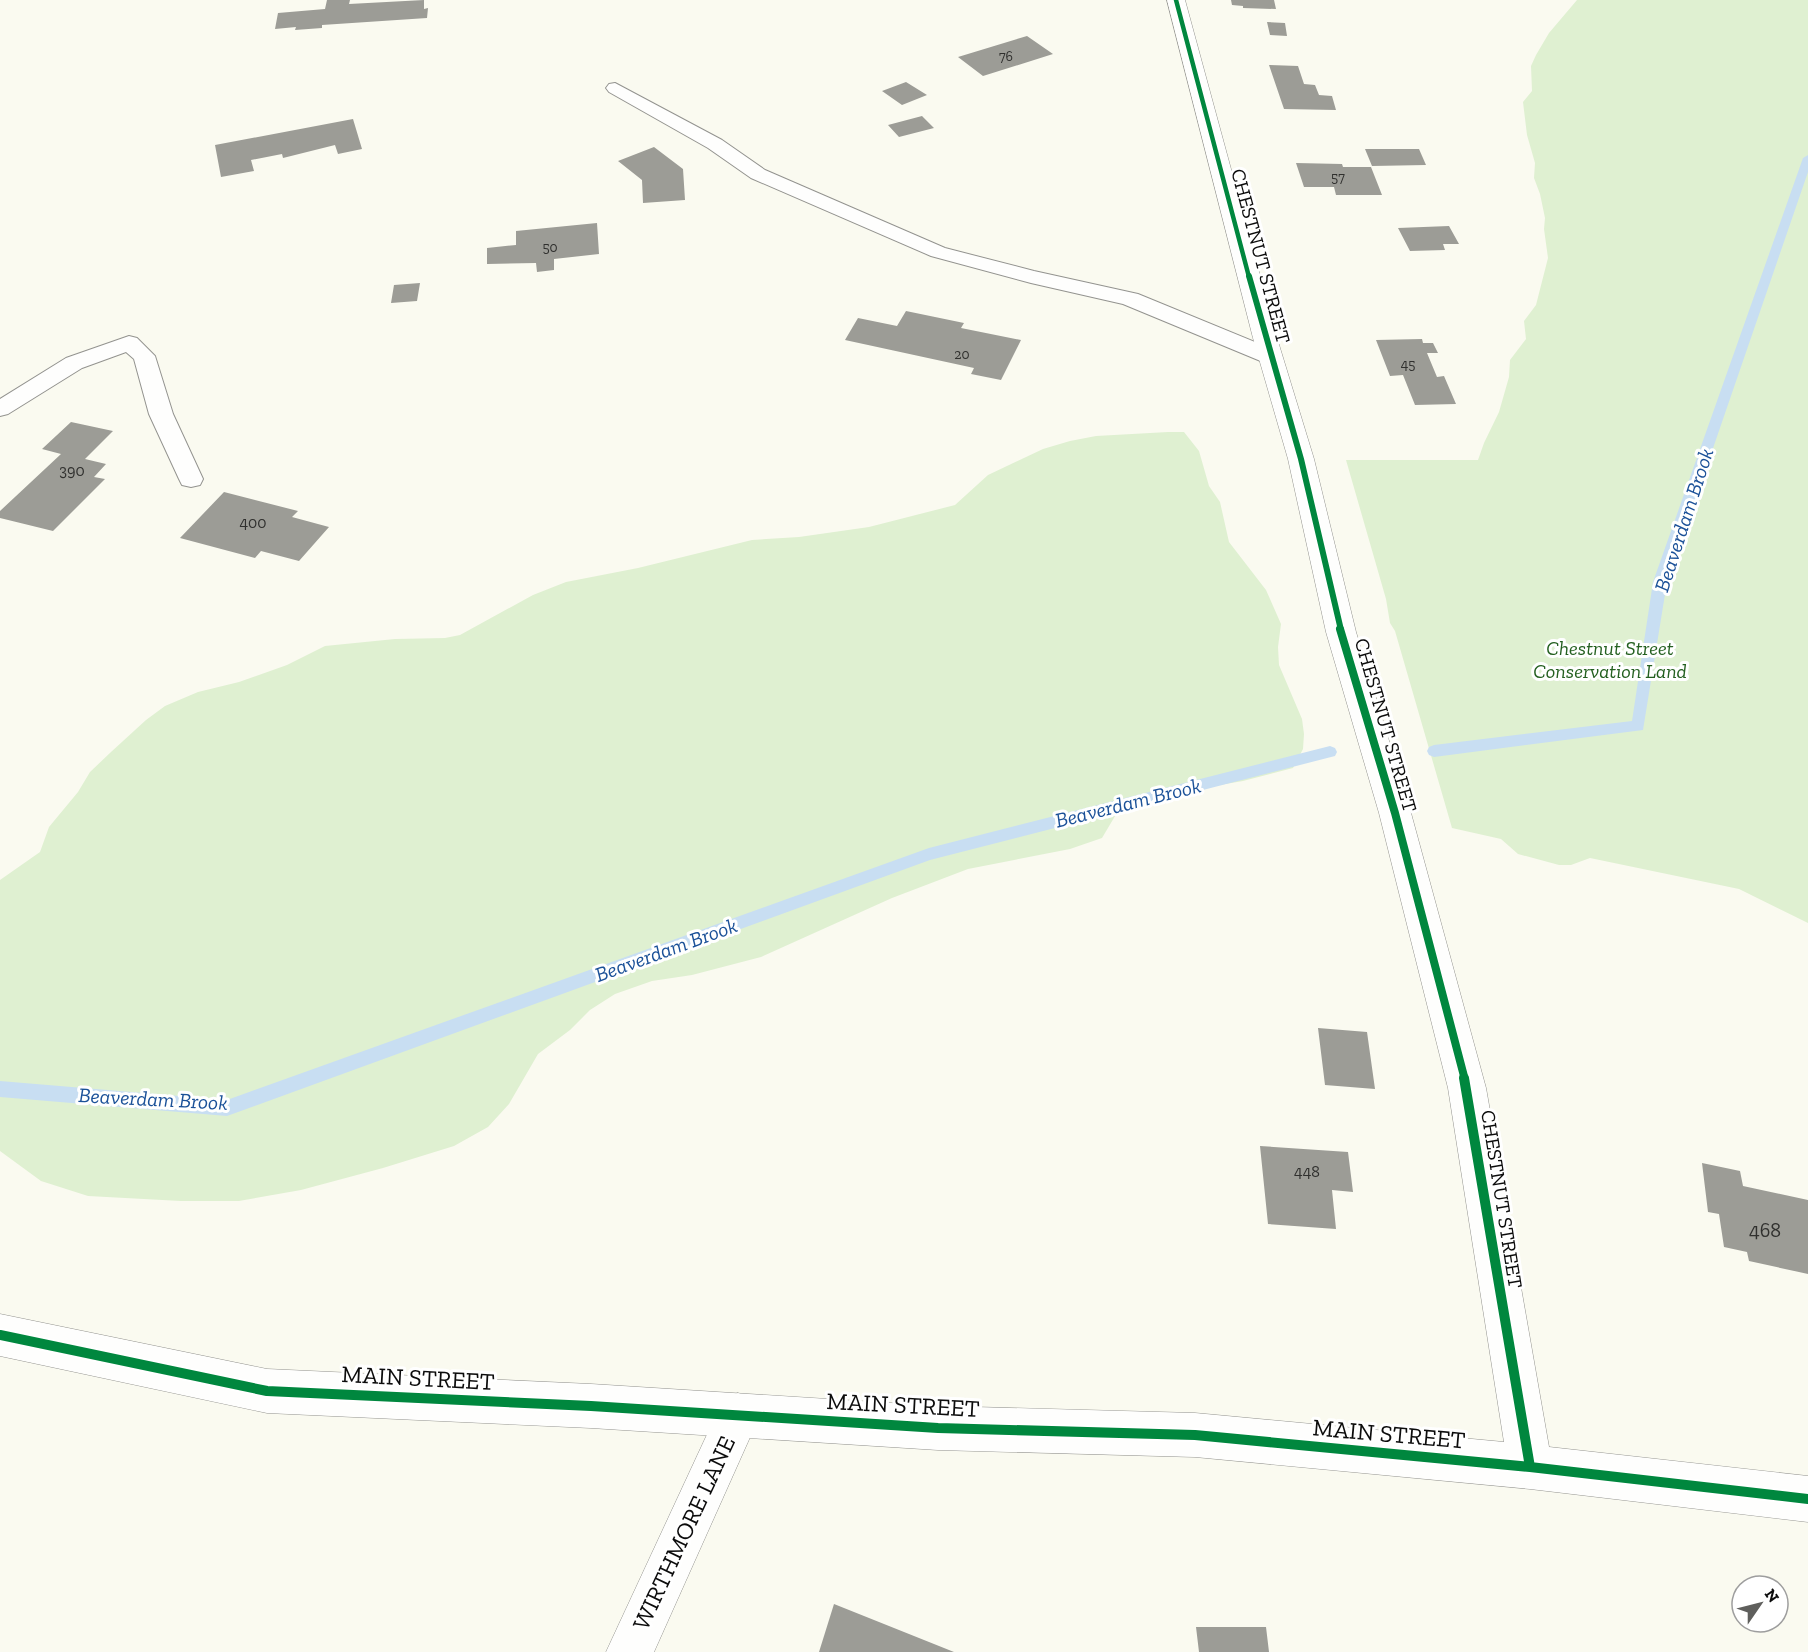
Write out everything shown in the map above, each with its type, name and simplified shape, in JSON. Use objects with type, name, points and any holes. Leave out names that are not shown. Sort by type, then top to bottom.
[{"type":"street","name":"CHESTNUT STREET","points":[[1176,0],[1271,357],[1301,459],[1341,632],[1395,813],[1467,1088],[1530,1467]]},
{"type":"street","name":"MAIN STREET","points":[[0,1335],[267,1391],[579,1405],[938,1428],[1195,1435],[1530,1467],[1808,1499]]},
{"type":"street","name":"WIRTHMORE LANE","points":[[630,1652],[738,1415]]},
{"type":"lane","points":[[615,88],[715,144],[758,174],[938,252],[1031,277],[1130,298],[1271,357]]},
{"type":"lane","points":[[0,408],[74,363],[129,343],[144,356],[161,414],[191,479]]},
{"type":"green space","name":"Chestnut Street Conservation Land","points":[[1577,0],[1808,0],[1808,923],[1739,889],[1590,858],[1571,865],[1559,865],[1518,854],[1501,839],[1452,828],[1395,631],[1390,623],[1386,599],[1346,460],[1478,460],[1499,412],[1509,377],[1510,360],[1526,339],[1524,321],[1536,305],[1548,258],[1544,229],[1545,218],[1534,178],[1535,163],[1527,135],[1523,102],[1532,91],[1531,66],[1536,55],[1549,33]]},
{"type":"green space","points":[[1184,432],[1199,451],[1209,486],[1220,502],[1229,542],[1266,590],[1281,624],[1278,647],[1279,665],[1302,719],[1304,734],[1303,749],[1293,768],[1243,781],[1143,798],[1121,806],[1102,838],[1070,849],[968,869],[892,898],[761,957],[692,975],[652,981],[615,994],[590,1010],[570,1030],[538,1054],[509,1104],[488,1127],[454,1146],[383,1168],[301,1190],[239,1201],[181,1201],[88,1196],[41,1181],[0,1151],[0,880],[40,852],[49,827],[78,792],[90,772],[146,720],[165,706],[198,692],[239,682],[287,665],[325,646],[460,635],[533,595],[566,582],[638,568],[752,540],[799,537],[869,527],[955,505],[988,475],[1043,449],[1070,441],[1096,436]]},
{"type":"building","points":[[327,0],[350,0],[349,4],[424,0],[424,9],[428,8],[427,18],[322,25],[322,28],[295,30],[296,27],[275,29],[278,13],[325,9]]},
{"type":"building","points":[[1231,0],[1274,0],[1276,9],[1243,8],[1243,6],[1232,5]]},
{"type":"building","points":[[1267,22],[1285,23],[1287,36],[1270,35]]},
{"type":"building","points":[[1027,36],[1053,54],[983,76],[958,57]]},
{"type":"building","points":[[1269,65],[1298,66],[1304,84],[1315,85],[1319,95],[1332,96],[1336,110],[1284,109]]},
{"type":"building","points":[[906,82],[927,95],[902,105],[882,91]]},
{"type":"building","points":[[922,116],[934,128],[899,137],[888,125]]},
{"type":"building","points":[[353,119],[362,149],[338,154],[335,145],[283,158],[282,154],[251,160],[254,171],[221,177],[215,145]]},
{"type":"building","points":[[654,147],[683,169],[685,200],[643,203],[642,180],[618,161]]},
{"type":"building","points":[[1365,149],[1419,149],[1426,165],[1372,166]]},
{"type":"building","points":[[1296,163],[1371,167],[1382,195],[1336,195],[1334,187],[1304,187]]},
{"type":"building","points":[[597,223],[599,254],[554,259],[554,270],[537,272],[536,263],[487,264],[487,248],[516,245],[516,231]]},
{"type":"building","points":[[1449,226],[1459,244],[1443,244],[1445,250],[1410,251],[1398,228]]},
{"type":"building","points":[[420,283],[417,301],[391,303],[394,285]]},
{"type":"building","points":[[906,311],[964,323],[961,328],[1021,340],[1001,380],[971,374],[974,368],[845,340],[858,318],[897,326]]},
{"type":"building","points":[[1422,339],[1423,343],[1433,343],[1438,353],[1427,353],[1437,377],[1444,376],[1456,404],[1415,405],[1403,375],[1390,376],[1376,340]]},
{"type":"building","points":[[71,422],[113,431],[85,459],[106,464],[94,477],[105,479],[53,531],[0,518],[0,511],[61,454],[42,449]]},
{"type":"building","points":[[224,492],[298,511],[292,517],[329,527],[299,561],[261,551],[255,558],[180,538]]},
{"type":"building","points":[[1318,1028],[1367,1032],[1375,1089],[1325,1085]]},
{"type":"building","points":[[1260,1146],[1348,1152],[1353,1192],[1332,1190],[1336,1229],[1268,1224]]},
{"type":"building","points":[[1702,1163],[1740,1171],[1743,1186],[1808,1200],[1808,1274],[1749,1261],[1747,1252],[1724,1247],[1719,1214],[1708,1212]]},
{"type":"building","points":[[834,1604],[954,1652],[819,1652]]},
{"type":"building","points":[[1196,1627],[1266,1627],[1269,1652],[1199,1652]]},
{"type":"waterway","name":"Beaverdam Brook","points":[[1434,751],[1638,726],[1660,582],[1808,158]]},
{"type":"waterway","name":"Beaverdam Brook","points":[[0,1089],[227,1108],[929,854],[1330,752]]},
{"type":"cycle path","points":[[1176,0],[1265,338],[1301,459],[1341,632],[1395,813],[1467,1088],[1530,1467]]},
{"type":"cycle path","points":[[0,1335],[267,1391],[591,1406],[938,1428],[1195,1435],[1530,1467],[1808,1499]]}]
